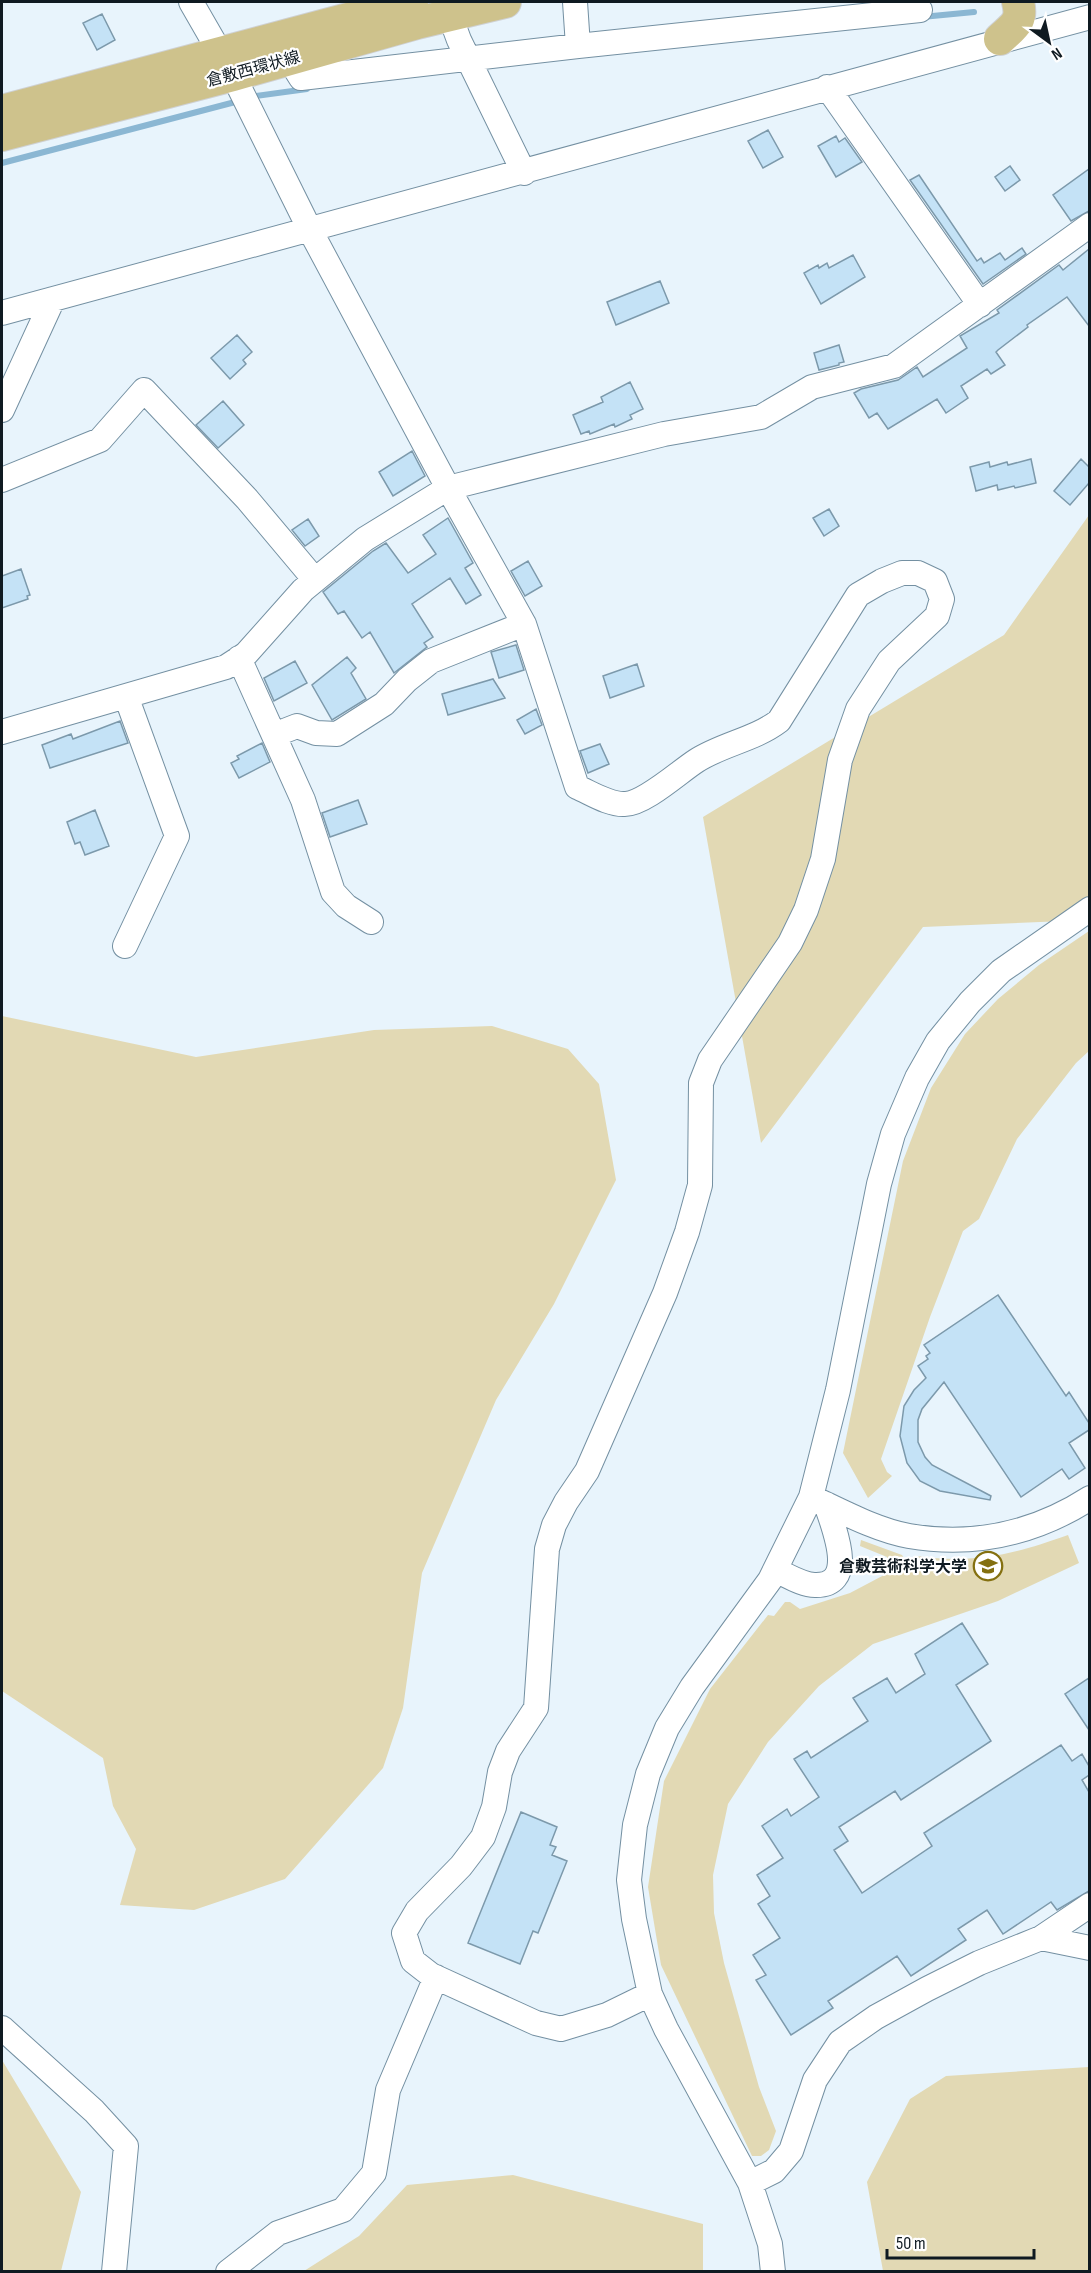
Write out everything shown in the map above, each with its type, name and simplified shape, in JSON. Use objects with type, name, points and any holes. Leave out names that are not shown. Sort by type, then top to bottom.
[{"type":"main road","name":"倉敷西環状線","points":[[2,135],[412,2]]},
{"type":"main road","name":"倉敷西環状線","points":[[2,111],[227,63],[289,59],[447,8],[505,2]]},
{"type":"main road","points":[[1000,39],[1017,22],[1020,15],[1018,2]]},
{"type":"street","points":[[190,2],[227,63],[310,230],[448,488],[524,624],[577,787],[604,799],[626,805],[649,795],[697,760],[722,747],[765,732],[779,721],[858,595],[882,581],[902,573],[918,573],[935,581],[942,598],[937,616],[889,661],[858,709],[840,760],[823,859],[806,910],[790,944],[710,1060],[701,1083],[700,1185],[687,1232],[665,1293],[597,1450],[554,1525],[547,1549],[536,1708],[508,1751],[500,1772],[494,1807],[483,1837],[461,1866],[417,1911],[404,1933],[413,1961],[436,1977],[536,2023],[561,2029],[607,2015],[650,1994]]},
{"type":"street","points":[[575,2],[578,45]]},
{"type":"street","points":[[447,8],[468,58],[524,172]]},
{"type":"street","points":[[289,59],[301,78],[578,45],[921,10]]},
{"type":"street","points":[[2,313],[1089,16]]},
{"type":"street","points":[[827,87],[980,305]]},
{"type":"street","points":[[2,732],[226,667],[246,654],[303,590],[365,539],[448,488],[664,434],[761,417],[812,387],[894,366],[1089,225]]},
{"type":"street","points":[[2,410],[54,299]]},
{"type":"street","points":[[2,480],[100,440],[144,390],[247,499],[315,580]]},
{"type":"street","points":[[274,735],[297,726],[316,733],[337,734],[384,704],[407,680],[431,661],[524,624]]},
{"type":"street","points":[[239,658],[303,800],[333,892],[346,906],[371,922]]},
{"type":"street","points":[[125,946],[177,836],[126,696]]},
{"type":"street","points":[[773,2271],[770,2244],[750,2183],[666,2029],[650,1994],[634,1919],[629,1880],[635,1825],[648,1774],[667,1728],[692,1687],[770,1580],[818,1500],[879,1184],[893,1134],[917,1078],[938,1041],[970,1002],[1001,970],[1089,909]]},
{"type":"street","points":[[818,1500],[857,1518],[908,1535],[962,1540],[1008,1534],[1032,1528],[1069,1512],[1089,1498]]},
{"type":"street","points":[[775,1570],[813,1585],[825,1584],[837,1576],[841,1560],[818,1500]]},
{"type":"street","points":[[750,2183],[774,2171],[791,2151],[815,2080],[840,2042],[876,2017],[927,1989],[980,1963],[1041,1938],[1089,1905]]},
{"type":"street","points":[[1041,1938],[1089,1948]]},
{"type":"street","points":[[228,2271],[278,2233],[343,2210],[374,2173],[388,2090],[436,1977]]},
{"type":"street","points":[[2,2028],[94,2111],[126,2146],[114,2271]]},
{"type":"shaded area","points":[[1089,515],[1089,920],[923,927],[761,1143],[703,817],[1004,635]]},
{"type":"shaded area","points":[[1089,931],[1089,1051],[1076,1063],[1017,1139],[979,1219],[963,1231],[930,1317],[881,1459],[887,1472],[892,1476],[868,1498],[843,1453],[903,1161],[931,1088],[965,1034],[998,999],[1039,965]]},
{"type":"shaded area","points":[[2,1016],[196,1057],[374,1030],[492,1026],[568,1049],[599,1084],[616,1180],[554,1304],[496,1400],[422,1573],[403,1708],[383,1768],[285,1879],[194,1910],[120,1905],[136,1849],[113,1806],[103,1758],[2,1691]]},
{"type":"shaded area","points":[[1068,1535],[1079,1563],[998,1601],[873,1644],[819,1686],[768,1742],[728,1804],[713,1875],[714,1913],[724,1963],[759,2087],[776,2131],[769,2150],[761,2156],[752,2156],[661,1965],[648,1887],[664,1781],[710,1689],[768,1615],[774,1616],[785,1602],[790,1602],[800,1609],[850,1593],[886,1574],[887,1557],[860,1546],[861,1540],[902,1555],[910,1568],[919,1564],[916,1556],[957,1559],[993,1556],[1029,1548]]},
{"type":"shaded area","points":[[2,2060],[81,2192],[61,2271],[2,2271]]},
{"type":"shaded area","points":[[1089,2067],[1089,2271],[883,2271],[867,2182],[910,2099],[946,2076]]},
{"type":"shaded area","points":[[513,2175],[703,2224],[703,2271],[304,2271],[359,2236],[407,2185]]},
{"type":"building","points":[[102,14],[115,40],[97,50],[83,23]]},
{"type":"building","points":[[768,130],[783,157],[763,168],[748,141]]},
{"type":"building","points":[[836,136],[839,142],[845,138],[862,162],[836,177],[818,146]]},
{"type":"building","points":[[1010,166],[1020,180],[1005,191],[995,177]]},
{"type":"building","points":[[1089,169],[1089,211],[1071,221],[1053,195]]},
{"type":"building","points":[[919,175],[977,261],[981,258],[984,263],[1000,253],[1005,260],[1022,248],[1026,254],[983,284],[910,180]]},
{"type":"building","points":[[1089,249],[1089,326],[1067,297],[1027,325],[1028,327],[998,350],[996,352],[1005,365],[991,374],[987,369],[961,386],[968,398],[946,413],[937,399],[888,429],[877,413],[869,418],[854,393],[861,389],[898,380],[917,367],[923,377],[967,348],[960,336],[999,313],[997,310],[1059,265],[1063,270]]},
{"type":"building","points":[[853,255],[865,277],[821,304],[804,273],[827,263],[829,268]]},
{"type":"building","points":[[660,281],[669,303],[616,325],[607,302]]},
{"type":"building","points":[[237,335],[252,352],[243,360],[246,364],[230,379],[211,358]]},
{"type":"building","points":[[839,345],[844,362],[819,370],[814,353]]},
{"type":"building","points":[[630,382],[643,409],[630,415],[632,419],[615,427],[614,424],[590,434],[589,431],[581,434],[573,415],[603,402],[601,397]]},
{"type":"building","points":[[223,401],[244,425],[218,448],[196,425]]},
{"type":"building","points":[[412,451],[425,476],[393,496],[379,472]]},
{"type":"building","points":[[1031,459],[1036,483],[998,490],[997,485],[976,491],[970,467],[989,462],[990,467],[1007,462],[1008,465]]},
{"type":"building","points":[[1081,459],[1089,467],[1089,483],[1070,505],[1054,491]]},
{"type":"building","points":[[829,509],[839,526],[824,536],[813,518]]},
{"type":"building","points":[[448,518],[473,563],[465,568],[481,595],[466,604],[450,578],[412,604],[433,637],[424,643],[427,647],[394,673],[370,632],[362,638],[344,611],[338,614],[323,592],[386,543],[408,573],[436,554],[423,535]]},
{"type":"building","points":[[308,519],[319,536],[305,546],[292,530]]},
{"type":"building","points":[[528,561],[542,586],[525,596],[511,571]]},
{"type":"building","points":[[21,569],[30,595],[27,596],[28,599],[2,608],[2,576]]},
{"type":"building","points":[[516,645],[524,670],[499,678],[491,652]]},
{"type":"building","points":[[347,657],[356,668],[351,673],[366,699],[332,720],[312,685]]},
{"type":"building","points":[[295,661],[307,683],[274,701],[264,678]]},
{"type":"building","points":[[637,664],[644,686],[610,698],[603,676]]},
{"type":"building","points":[[493,679],[505,698],[448,715],[442,694]]},
{"type":"building","points":[[536,709],[542,725],[525,734],[517,720]]},
{"type":"building","points":[[120,721],[128,743],[50,768],[42,745],[71,734],[73,739]]},
{"type":"building","points":[[262,743],[270,762],[239,778],[231,763],[239,759],[237,756]]},
{"type":"building","points":[[600,744],[609,764],[588,773],[580,751]]},
{"type":"building","points":[[358,800],[367,824],[330,837],[322,813]]},
{"type":"building","points":[[95,810],[109,846],[85,855],[80,842],[75,844],[67,822]]},
{"type":"building","points":[[998,1295],[1066,1396],[1069,1392],[1089,1423],[1089,1430],[1069,1443],[1085,1468],[1069,1479],[1062,1469],[1021,1497],[944,1382],[922,1409],[918,1420],[918,1442],[925,1457],[932,1465],[991,1496],[990,1500],[940,1491],[920,1481],[907,1463],[900,1436],[904,1406],[914,1390],[926,1378],[918,1366],[928,1359],[926,1356],[930,1353],[924,1345]]},
{"type":"building","points":[[962,1623],[988,1664],[956,1685],[991,1741],[901,1800],[895,1791],[839,1827],[848,1841],[834,1850],[862,1893],[932,1846],[924,1833],[1061,1745],[1072,1761],[1082,1754],[1089,1766],[1089,1775],[1082,1780],[1089,1792],[1089,1891],[1057,1910],[1051,1902],[1003,1934],[987,1910],[958,1929],[966,1940],[911,1976],[897,1956],[828,2001],[833,2008],[791,2035],[756,1980],[766,1975],[753,1955],[780,1938],[758,1904],[770,1896],[757,1875],[783,1858],[762,1826],[787,1809],[791,1816],[819,1797],[794,1759],[807,1751],[811,1758],[868,1721],[853,1698],[887,1678],[896,1693],[925,1674],[915,1654]]},
{"type":"building","points":[[1089,1678],[1089,1730],[1065,1694]]},
{"type":"building","points":[[521,1812],[557,1827],[550,1845],[556,1847],[552,1855],[567,1861],[538,1933],[533,1931],[520,1964],[468,1943]]},
{"type":"waterway","points":[[922,17],[974,12]]},
{"type":"waterway","points":[[248,97],[307,89]]},
{"type":"waterway","points":[[2,163],[239,101]]},
{"type":"place","name":"倉敷芸術科学大学","points":[[988,1566]]}]
